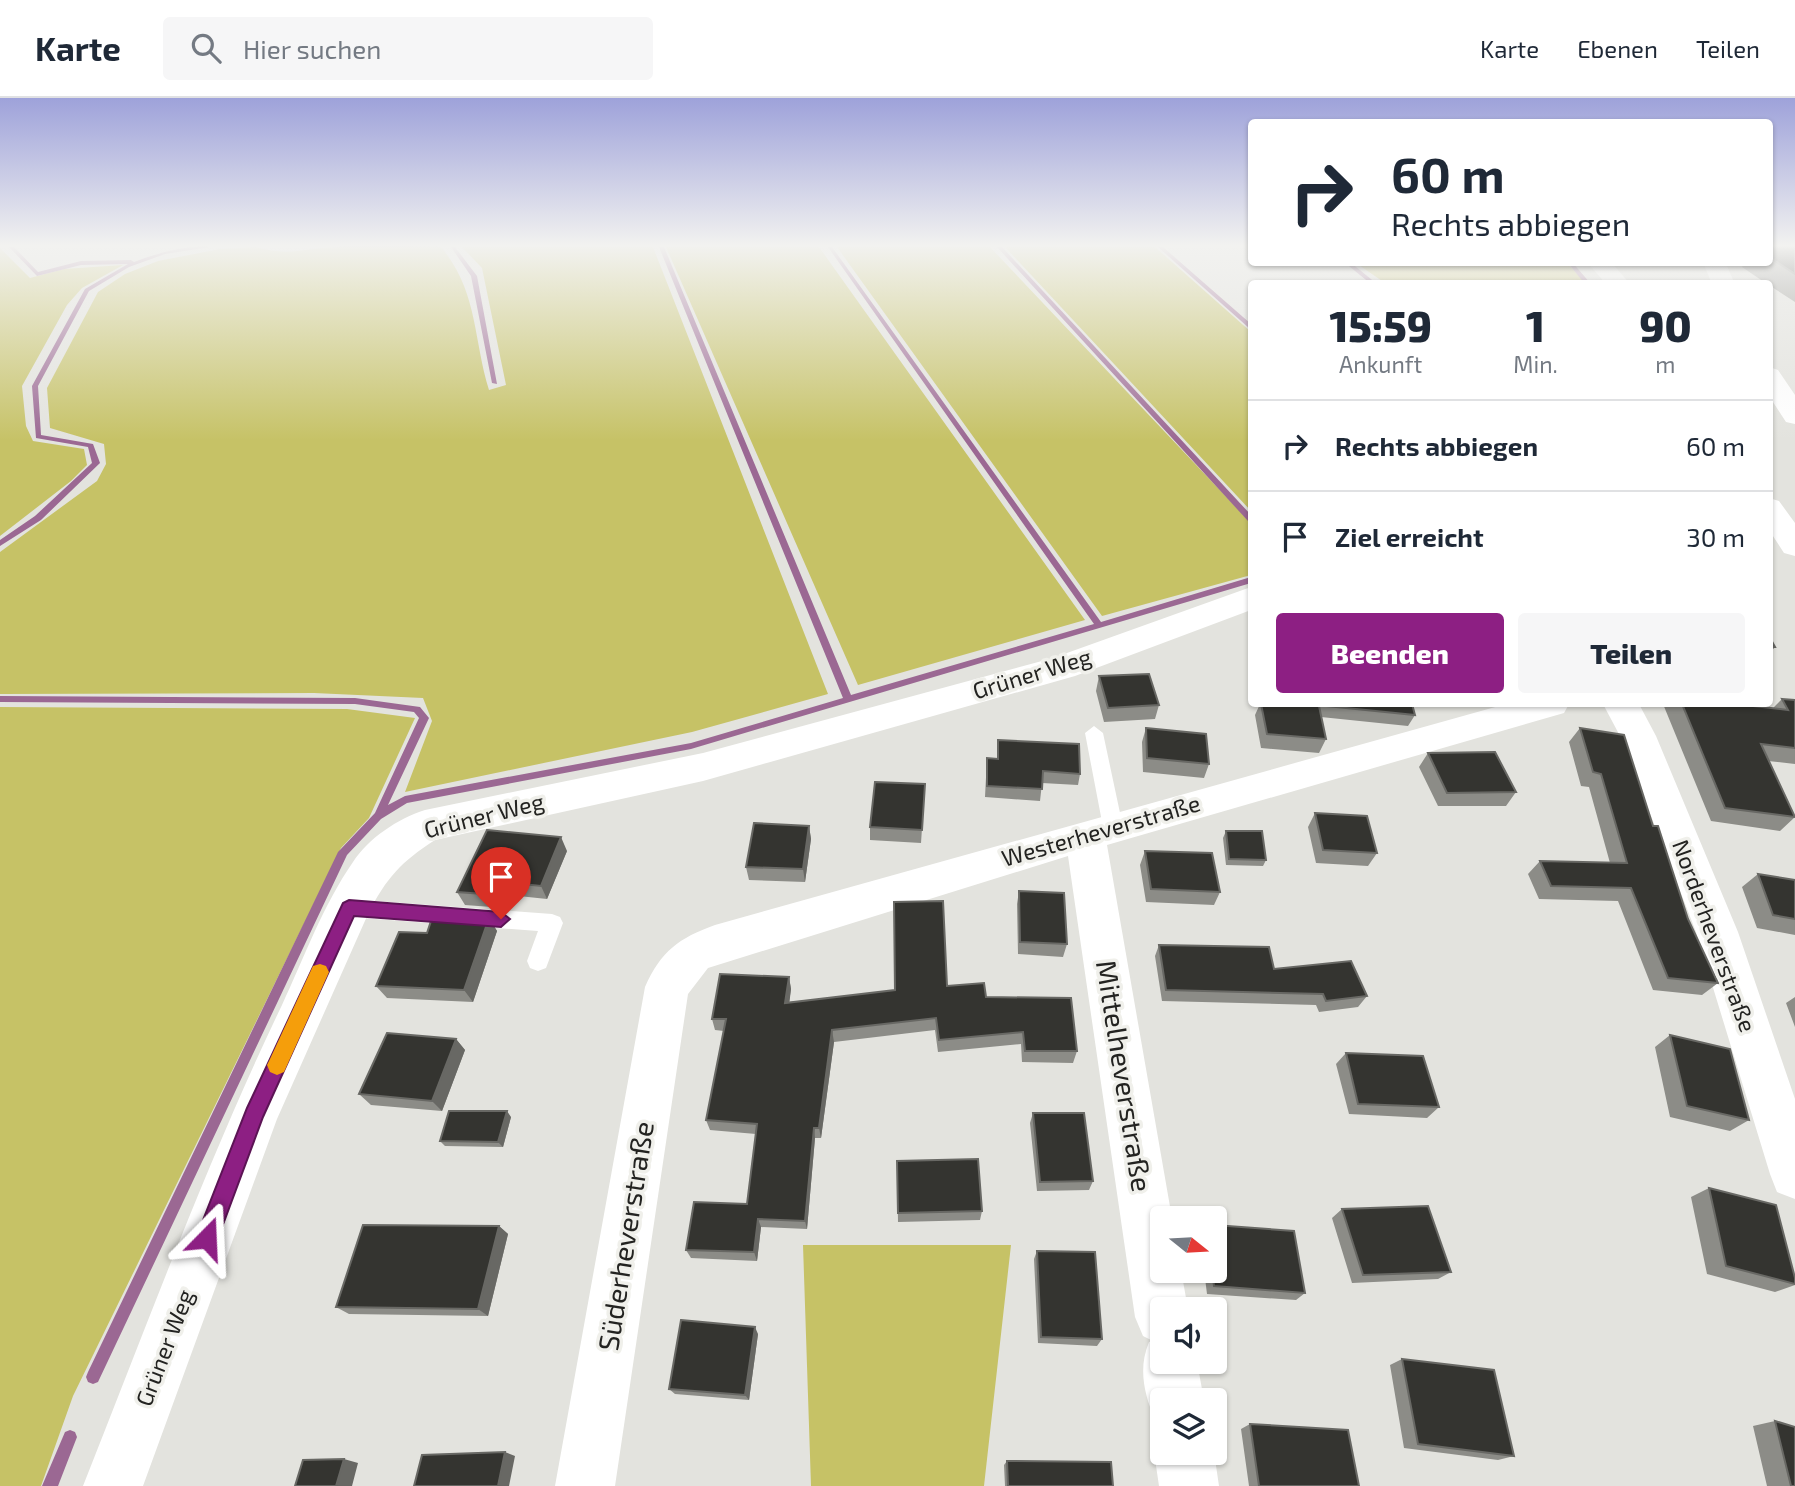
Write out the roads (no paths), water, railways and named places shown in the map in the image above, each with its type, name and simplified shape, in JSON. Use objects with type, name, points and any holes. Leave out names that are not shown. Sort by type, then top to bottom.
[{"type":"street","points":[[1773,381],[1795,416]]},
{"type":"street","points":[[1773,513],[1795,546]]},
{"type":"street","name":"Grüner Weg","points":[[113,1486],[254,1115],[349,908],[368,873],[389,849],[425,826],[703,768],[1063,667],[1248,599]]},
{"type":"street","name":"Westerheverstraße","points":[[667,987],[693,954],[715,944],[1099,831],[1540,707]]},
{"type":"street","name":"Norderheverstraße","points":[[1623,707],[1638,736],[1717,932],[1795,1174]]},
{"type":"street","name":"Mittelheverstraße","points":[[1099,831],[1159,1297]]},
{"type":"street","name":"Süderheverstraße","points":[[585,1486],[667,987]]},
{"type":"street","points":[[1186,1465],[1189,1486]]},
{"type":"lane","points":[[1094,733],[1099,831]]},
{"type":"lane","points":[[349,908],[552,923],[538,961]]},
{"type":"waterway","points":[[0,544],[38,518],[96,463],[91,445],[38,437],[35,386],[75,312]]},
{"type":"waterway","points":[[481,312],[495,383]]},
{"type":"waterway","points":[[688,312],[848,698]]},
{"type":"waterway","points":[[876,312],[1098,624]]},
{"type":"waterway","points":[[1059,312],[1248,516]]},
{"type":"waterway","points":[[1234,312],[1248,324]]},
{"type":"waterway","points":[[93,1377],[343,852],[378,816],[405,800],[691,746],[1248,581]]},
{"type":"waterway","points":[[0,699],[355,701],[417,709],[424,718],[379,815]]},
{"type":"waterway","points":[[50,1486],[70,1437]]}]
